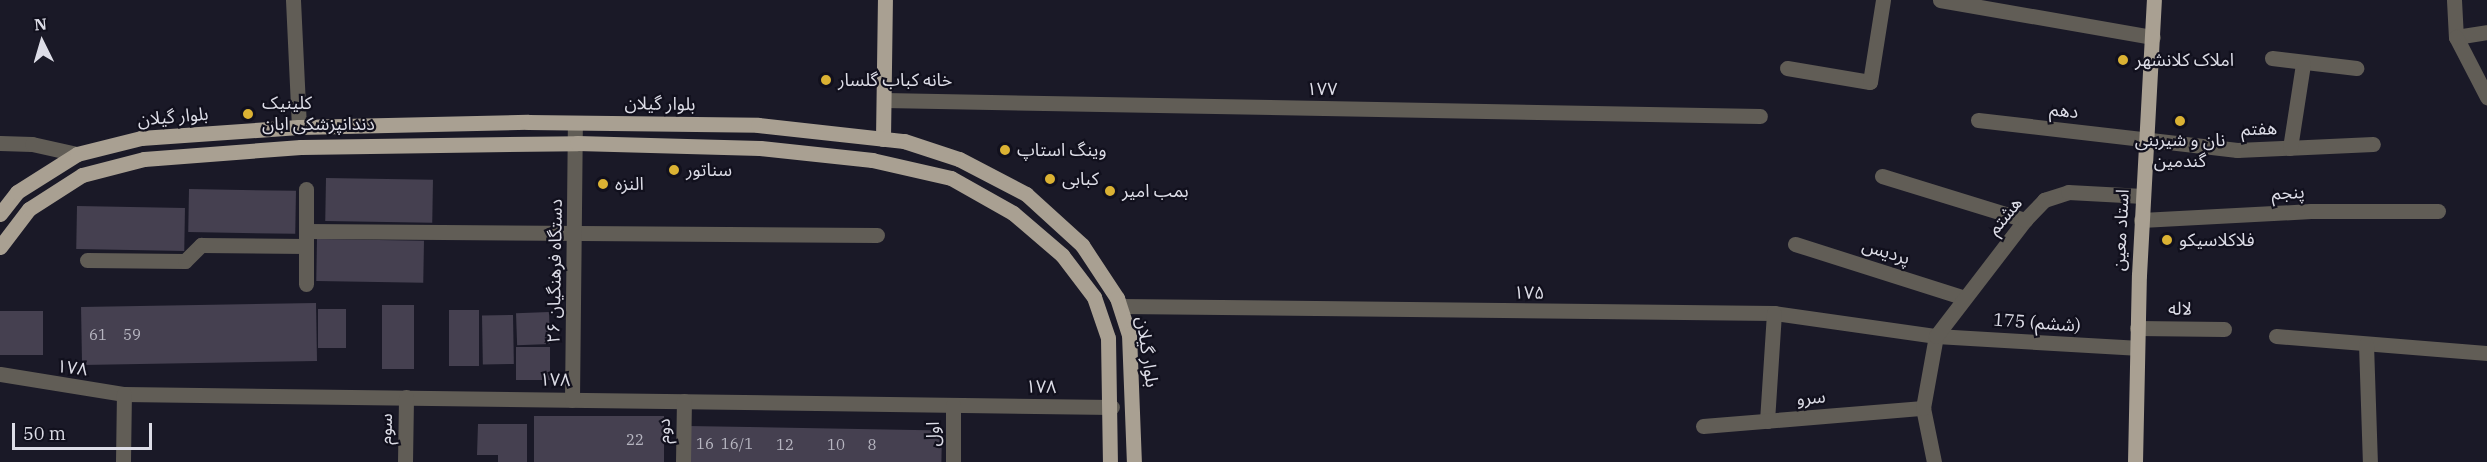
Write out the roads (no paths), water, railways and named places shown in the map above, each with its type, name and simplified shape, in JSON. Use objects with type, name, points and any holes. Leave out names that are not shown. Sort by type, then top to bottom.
[{"type":"main road","points":[[883,139],[885,0]]},
{"type":"main road","name":"استاد معین","points":[[2135,462],[2136,348],[2141,220],[2154,0]]},
{"type":"main road","name":"بلوار گیلان","points":[[2,207],[17,192],[77,154],[141,138],[300,127],[575,123],[758,125],[883,139],[959,159],[1026,194],[1082,245],[1120,306],[1129,334],[1134,462]]},
{"type":"main road","name":"بلوار گیلان","points":[[0,247],[29,209],[82,175],[144,159],[300,147],[577,143],[760,148],[872,160],[951,178],[1013,213],[1062,255],[1094,297],[1108,338],[1112,407],[1110,462]]},
{"type":"street","points":[[293,0],[300,127]]},
{"type":"street","points":[[1787,68],[1870,82],[1883,0]]},
{"type":"street","points":[[1940,0],[2153,37]]},
{"type":"street","points":[[2454,0],[2456,37],[2487,97]]},
{"type":"street","points":[[2456,37],[2487,32]]},
{"type":"street","points":[[2272,58],[2303,64],[2356,68]]},
{"type":"street","points":[[2290,148],[2303,64]]},
{"type":"street","name":"۱۷۷","points":[[884,100],[1760,116]]},
{"type":"street","name":"دهم","points":[[1978,120],[2146,140]]},
{"type":"street","name":"۲۶ دستگاه فرهنگیان","points":[[573,400],[577,143],[575,123]]},
{"type":"street","name":"هفتم","points":[[2146,140],[2237,150],[2373,144]]},
{"type":"street","points":[[0,143],[77,154]]},
{"type":"street","points":[[1882,176],[2025,220]]},
{"type":"street","points":[[306,189],[306,284]]},
{"type":"street","name":"هشتم","points":[[1936,336],[2025,220],[2044,200],[2068,192],[2142,196]]},
{"type":"street","name":"پنجم","points":[[2141,220],[2311,211],[2438,211]]},
{"type":"street","points":[[87,260],[185,261],[201,245],[306,238],[575,232],[877,236]]},
{"type":"street","name":"پردیس","points":[[1795,244],[1965,298]]},
{"type":"street","name":"۱۷۵","points":[[1120,306],[1774,313],[1936,336]]},
{"type":"street","points":[[1767,421],[1774,313]]},
{"type":"street","name":"لاله","points":[[2137,328],[2224,329]]},
{"type":"street","points":[[1934,462],[1923,408],[1936,336]]},
{"type":"street","name":"175 (ششم)","points":[[1936,336],[2136,348]]},
{"type":"street","points":[[2276,336],[2487,353]]},
{"type":"street","points":[[2366,344],[2370,462]]},
{"type":"street","name":"۱۷۸","points":[[0,374],[124,394],[1112,407]]},
{"type":"street","points":[[123,462],[124,394]]},
{"type":"street","name":"سوم","points":[[405,462],[406,397]]},
{"type":"street","name":"دوم","points":[[683,462],[684,401]]},
{"type":"street","name":"اول","points":[[953,405],[953,462]]},
{"type":"street","name":"سرو","points":[[1703,426],[1923,408]]},
{"type":"place","name":"املاک کلانشهر","points":[[2123,60]]},
{"type":"place","name":"خانه کباب گلسار","points":[[826,80]]},
{"type":"place","name":"کلینیک دندانپزشکی ابان","points":[[248,114]]},
{"type":"place","name":"نان و شیربنی گندمین","points":[[2180,121]]},
{"type":"place","name":"وینگ استاپ","points":[[1005,150]]},
{"type":"place","name":"سناتور","points":[[674,170]]},
{"type":"place","name":"کبابی","points":[[1050,179]]},
{"type":"place","name":"النزه","points":[[603,184]]},
{"type":"place","name":"بمب امیر","points":[[1110,191]]},
{"type":"place","name":"فلاکلاسیکو","points":[[2167,240]]}]
